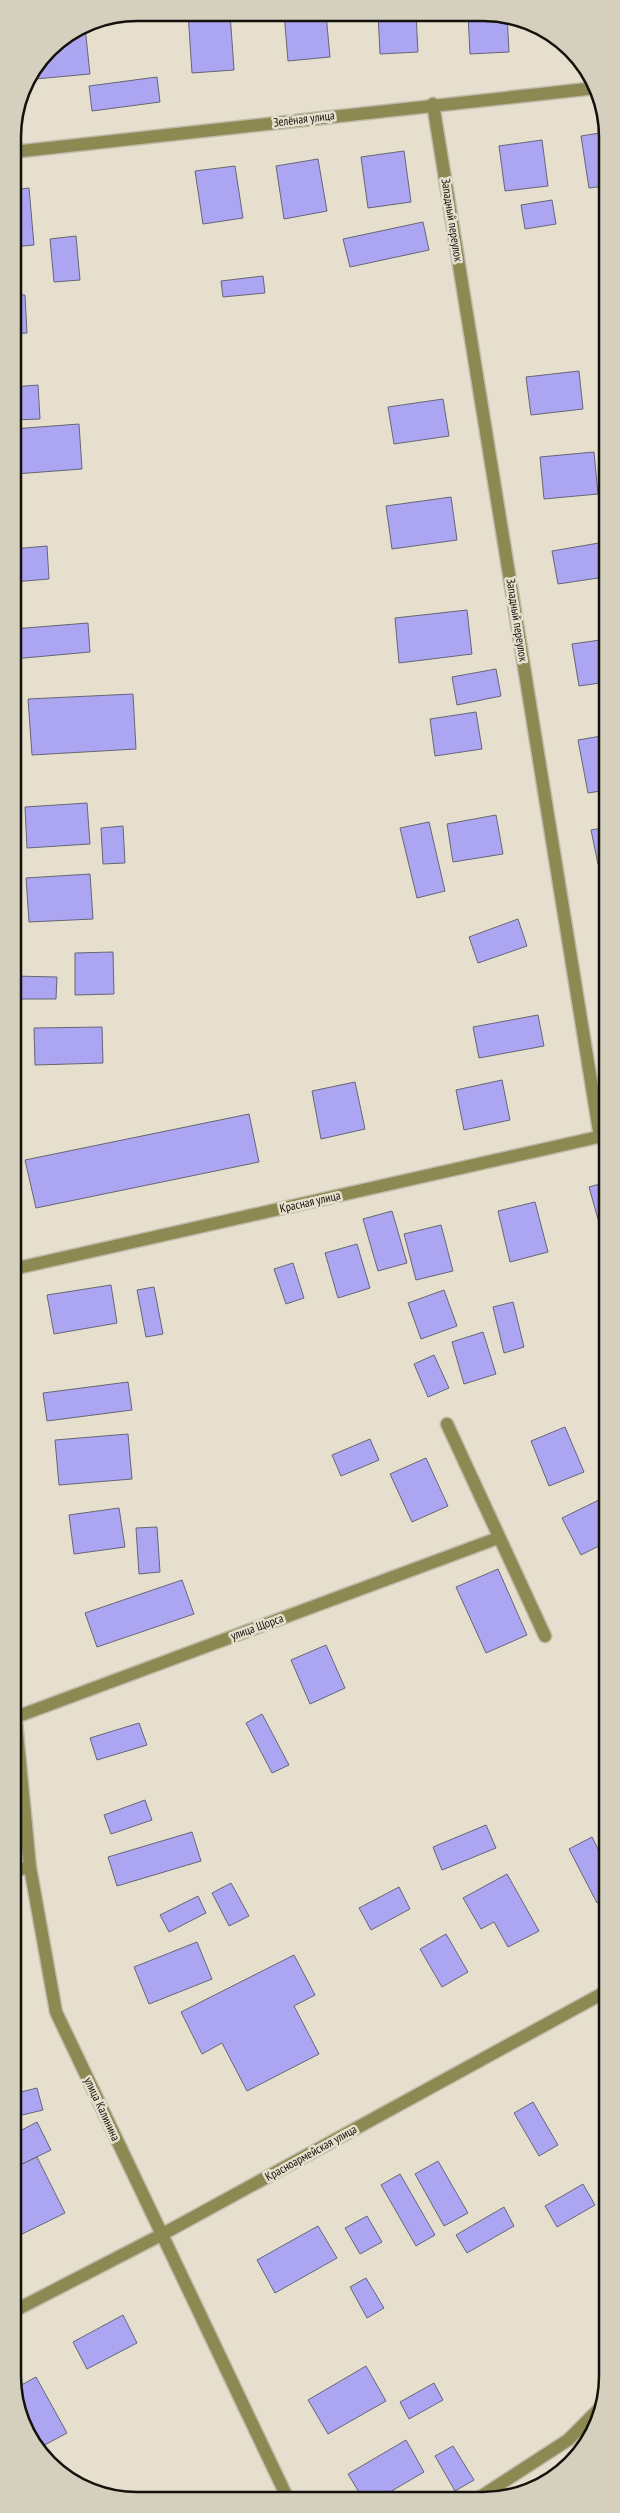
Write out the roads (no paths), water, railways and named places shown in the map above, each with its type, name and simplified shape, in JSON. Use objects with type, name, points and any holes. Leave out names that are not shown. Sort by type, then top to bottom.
[{"type":"street","name":"Зелёная улица","points":[[21,151],[433,104],[588,89]]},
{"type":"street","name":"Западный переулок","points":[[433,104],[599,1112]]},
{"type":"street","name":"Красная улица","points":[[21,1267],[599,1137]]},
{"type":"street","points":[[447,1424],[498,1538],[545,1636]]},
{"type":"street","name":"улица Щорса","points":[[21,1715],[498,1538]]},
{"type":"street","name":"улица Калинина","points":[[21,1771],[30,1868],[56,2012],[285,2492]]},
{"type":"street","points":[[21,1870],[30,1868]]},
{"type":"street","name":"Красноармейская улица","points":[[21,2307],[161,2234],[599,1995]]},
{"type":"street","points":[[488,2492],[568,2440],[592,2416]]}]
